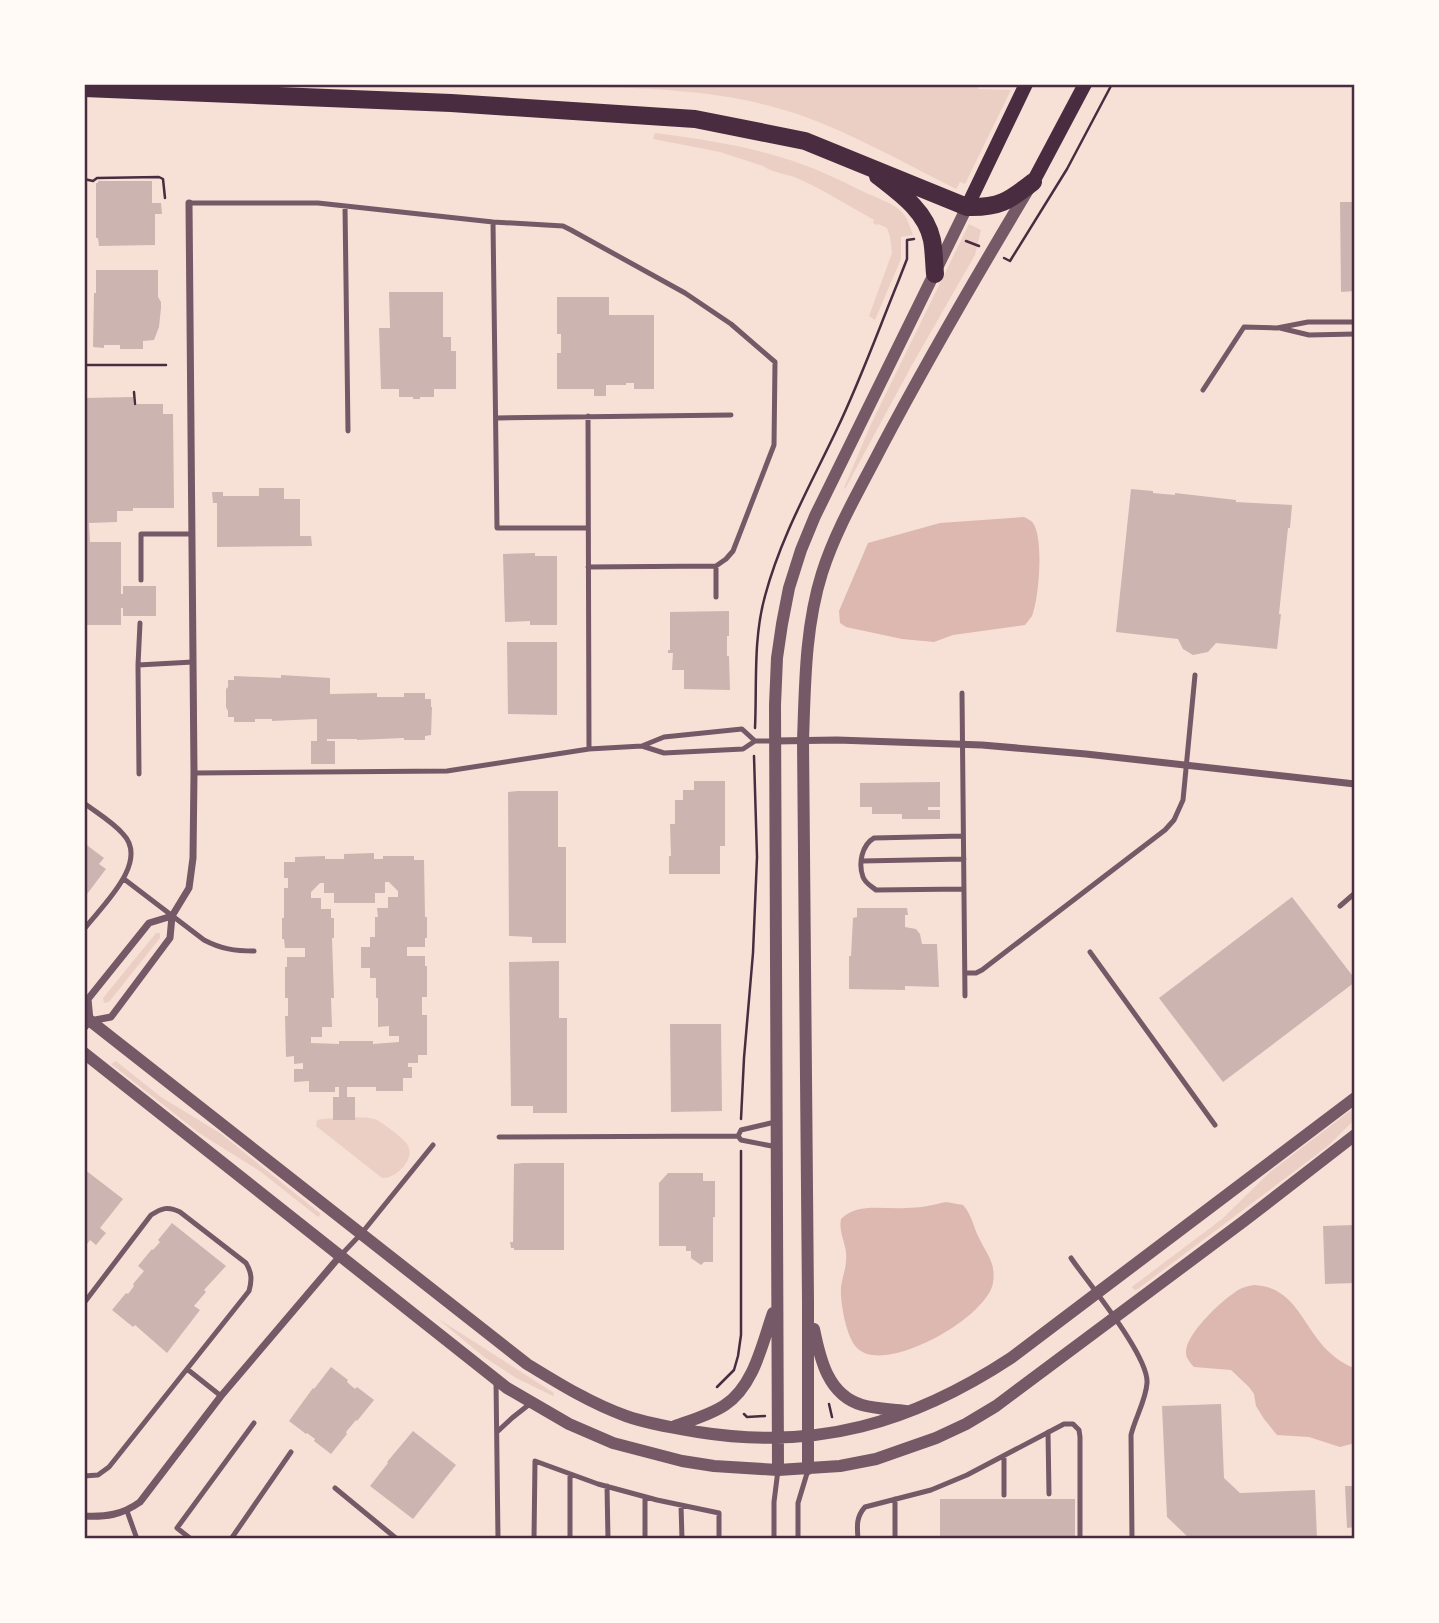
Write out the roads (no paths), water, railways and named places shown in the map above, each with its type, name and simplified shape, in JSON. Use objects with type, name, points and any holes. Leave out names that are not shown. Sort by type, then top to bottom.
[{"type":"highway","points":[[84,88],[451,103],[695,119],[805,141],[967,206],[985,207],[1004,203],[1033,182]]},
{"type":"highway","points":[[865,165],[917,210],[932,239],[935,274]]},
{"type":"main road","points":[[967,206],[1026,84]]},
{"type":"main road","points":[[1033,182],[1085,84]]},
{"type":"street","points":[[808,1469],[803,741],[808,639],[822,572],[844,518],[901,409],[1033,182]]},
{"type":"street","points":[[86,1021],[111,1017],[170,938],[172,916],[189,888],[193,858],[189,203]]},
{"type":"street","points":[[778,1470],[774,741],[777,658],[782,624],[789,588],[801,550],[821,503],[967,206]]},
{"type":"street","points":[[774,741],[962,744],[1086,754],[1355,784]]},
{"type":"street","points":[[86,1021],[88,999],[149,923],[172,916]]},
{"type":"street","points":[[86,1021],[527,1364],[568,1389],[626,1416],[671,1428],[737,1437],[778,1438],[841,1432],[910,1412],[983,1377],[1355,1098]]},
{"type":"street","points":[[84,1053],[496,1380],[531,1403],[569,1424],[613,1443],[642,1452],[714,1466],[778,1470],[840,1466],[909,1449],[966,1424],[1015,1393],[1355,1135]]},
{"type":"street","points":[[84,1516],[118,1515],[141,1502],[221,1396],[340,1256]]},
{"type":"street","points":[[808,1301],[820,1358],[829,1379],[845,1397],[861,1405],[910,1412]]},
{"type":"street","points":[[671,1428],[724,1406],[735,1396],[754,1369],[777,1303]]},
{"type":"lane","points":[[189,203],[318,203],[493,222],[564,226],[685,293],[731,324],[775,362],[774,445],[733,551],[726,559],[716,566],[588,567]]},
{"type":"lane","points":[[345,206],[348,431]]},
{"type":"lane","points":[[493,222],[497,528],[588,528]]},
{"type":"lane","points":[[1277,328],[1308,323],[1355,322]]},
{"type":"lane","points":[[1203,390],[1244,327],[1277,328],[1309,335],[1355,334]]},
{"type":"lane","points":[[497,418],[731,415]]},
{"type":"lane","points":[[587,416],[590,749]]},
{"type":"lane","points":[[141,580],[141,534],[192,534]]},
{"type":"lane","points":[[716,566],[716,597]]},
{"type":"lane","points":[[139,774],[140,624]]},
{"type":"lane","points":[[138,665],[193,662]]},
{"type":"lane","points":[[965,973],[982,970],[1165,830],[1174,820],[1183,800],[1195,675]]},
{"type":"lane","points":[[962,693],[965,996]]},
{"type":"lane","points":[[194,773],[447,771],[590,749],[642,746],[664,737],[742,729],[755,741]]},
{"type":"lane","points":[[642,746],[664,753],[743,749],[755,741],[774,741]]},
{"type":"lane","points":[[84,803],[124,834],[132,855],[124,879],[84,927]]},
{"type":"lane","points":[[963,836],[874,838],[866,842],[862,861],[863,876],[867,884],[876,890],[964,889]]},
{"type":"lane","points":[[862,861],[964,859]]},
{"type":"lane","points":[[124,879],[195,934],[218,948],[254,951]]},
{"type":"lane","points":[[1340,906],[1355,893]]},
{"type":"lane","points":[[1090,952],[1215,1125]]},
{"type":"lane","points":[[738,1136],[741,1130],[777,1121]]},
{"type":"lane","points":[[499,1137],[738,1136],[741,1140],[777,1147]]},
{"type":"lane","points":[[340,1256],[433,1145]]},
{"type":"lane","points":[[84,1303],[151,1215],[160,1209],[170,1208],[180,1212],[246,1263],[252,1279],[249,1292],[109,1467],[98,1475],[84,1476]]},
{"type":"lane","points":[[1070,1258],[1136,1348],[1147,1370],[1146,1392],[1130,1435],[1132,1539]]},
{"type":"lane","points":[[187,1368],[221,1396]]},
{"type":"lane","points":[[496,1380],[498,1539]]},
{"type":"lane","points":[[497,1432],[531,1403]]},
{"type":"lane","points":[[191,1539],[177,1528],[254,1423]]},
{"type":"lane","points":[[858,1539],[856,1522],[865,1507],[931,1490],[967,1475],[1064,1424],[1073,1424],[1079,1430],[1080,1437],[1080,1539]]},
{"type":"lane","points":[[1048,1432],[1049,1494]]},
{"type":"lane","points":[[231,1539],[291,1452]]},
{"type":"lane","points":[[1004,1456],[1004,1495]]},
{"type":"lane","points":[[534,1539],[535,1461],[645,1497],[719,1514],[719,1539]]},
{"type":"lane","points":[[798,1539],[798,1503],[808,1469]]},
{"type":"lane","points":[[774,1539],[774,1502],[778,1470]]},
{"type":"lane","points":[[570,1474],[570,1539]]},
{"type":"lane","points":[[607,1486],[608,1539]]},
{"type":"lane","points":[[335,1488],[397,1539]]},
{"type":"lane","points":[[645,1497],[645,1539]]},
{"type":"lane","points":[[895,1499],[895,1539]]},
{"type":"lane","points":[[681,1505],[682,1539]]},
{"type":"lane","points":[[127,1511],[137,1539]]}]
